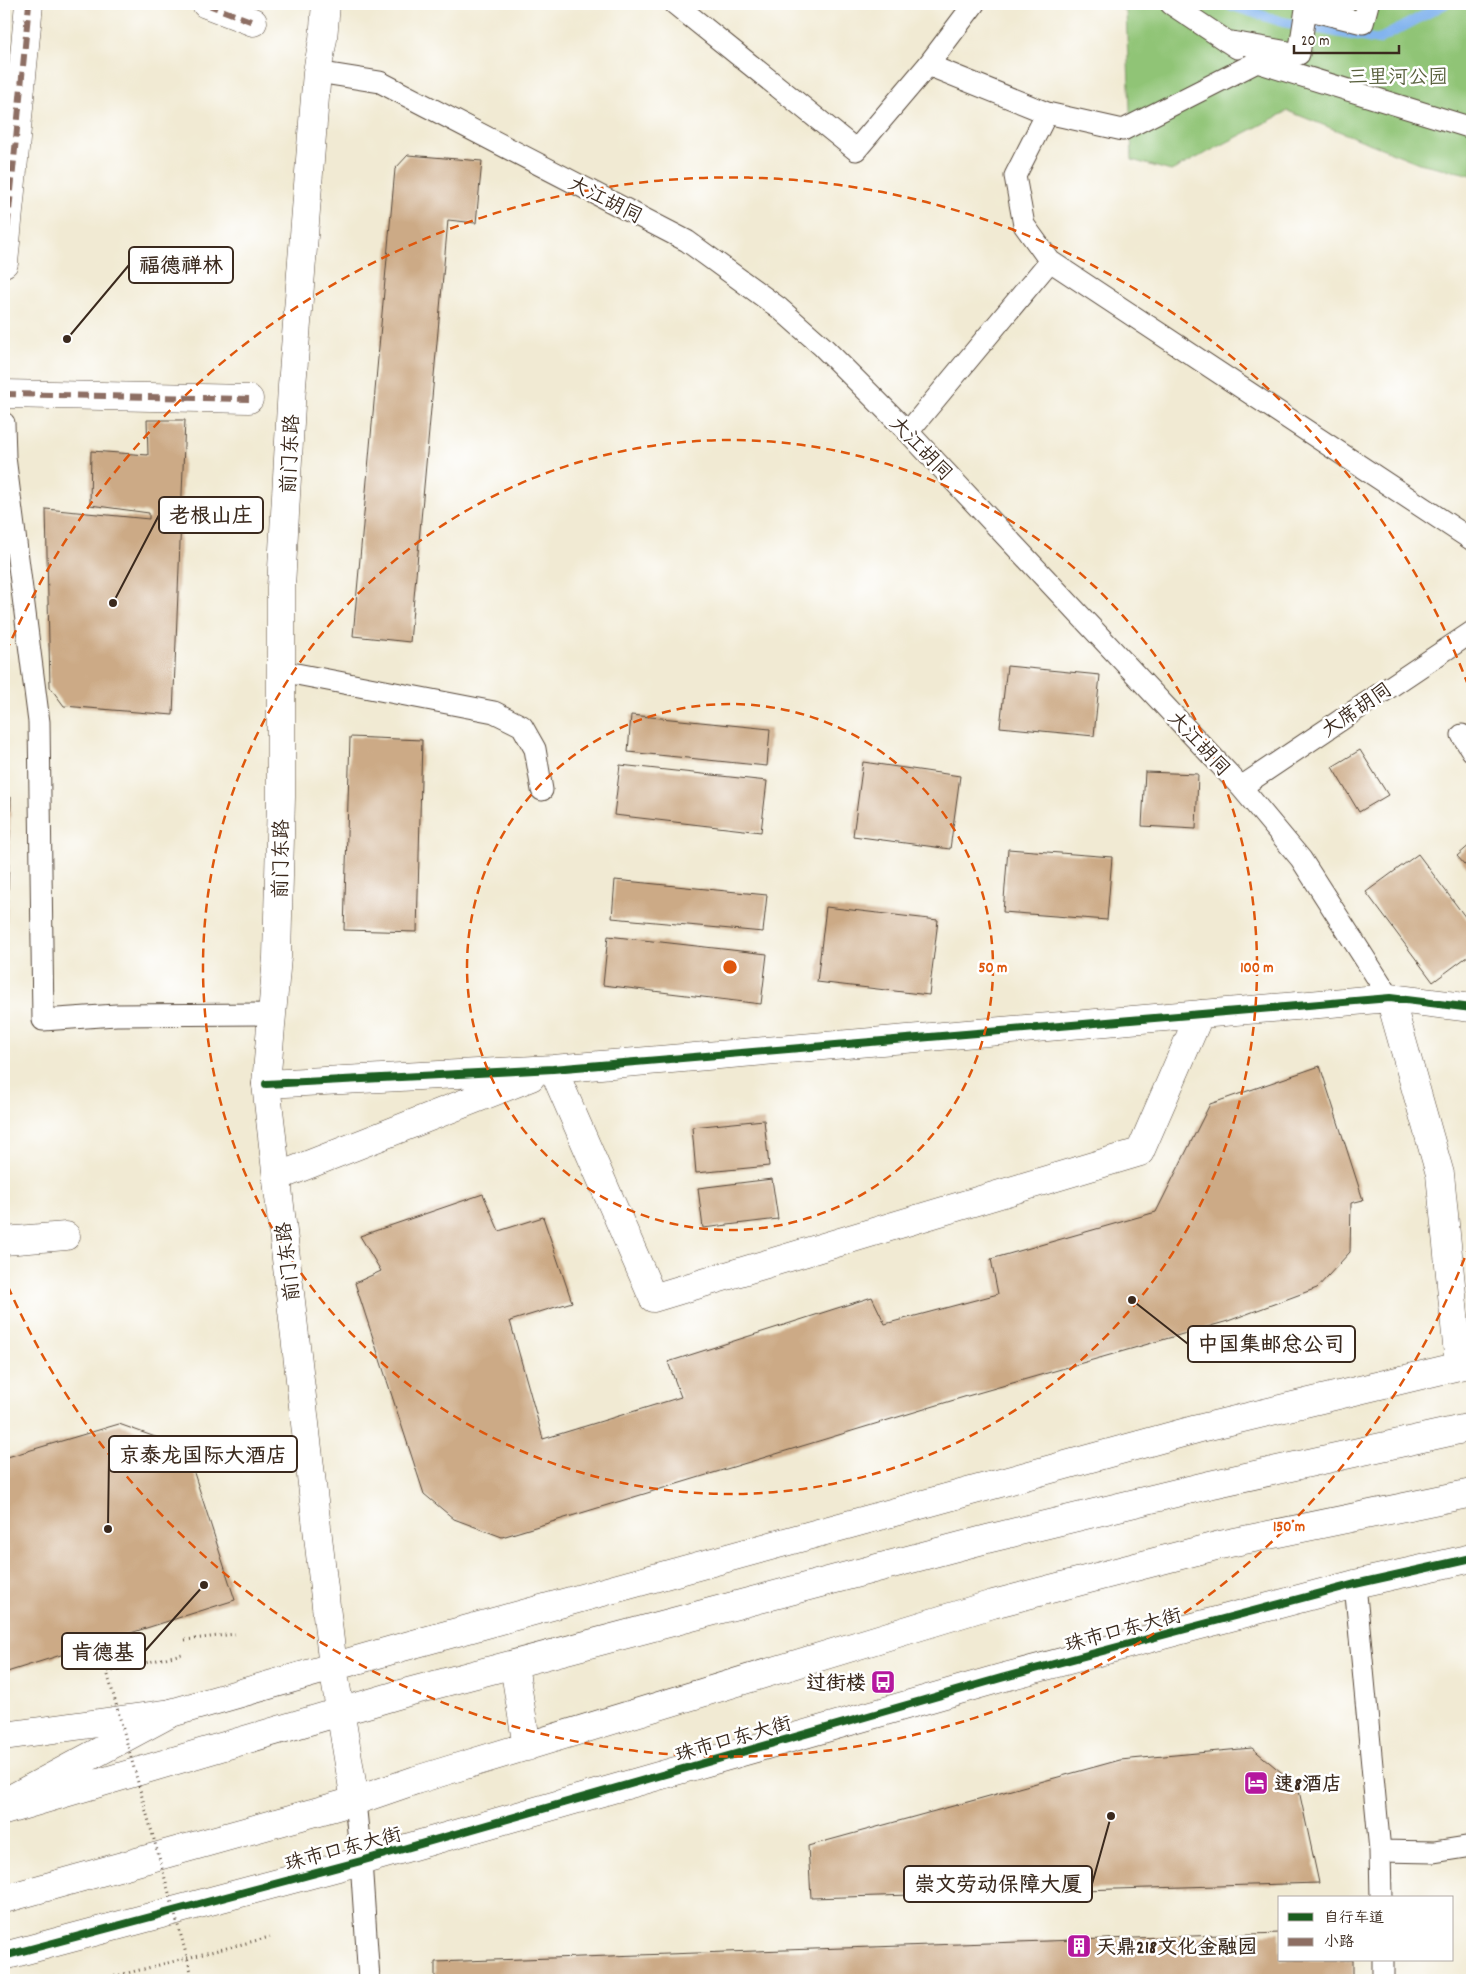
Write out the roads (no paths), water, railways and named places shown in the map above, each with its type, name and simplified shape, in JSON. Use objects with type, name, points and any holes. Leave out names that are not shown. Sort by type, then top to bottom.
[{"type":"street","points":[[4,263],[29,4]]},
{"type":"street","points":[[206,4],[253,22]]},
{"type":"street","name":"前门东路","points":[[326,4],[323,39],[316,72],[292,386],[281,587],[277,957],[266,1084],[333,1667],[355,1802]]},
{"type":"street","points":[[4,394],[249,399]]},
{"type":"street","points":[[266,1084],[553,1068],[1390,998],[1472,1008]]},
{"type":"street","points":[[4,1736],[171,1712],[1197,1430],[1466,1364],[1440,1174],[1390,998]]},
{"type":"street","points":[[553,1068],[653,1298],[1140,1152],[1200,1014]]},
{"type":"street","points":[[277,1177],[553,1068]]},
{"type":"street","points":[[4,1240],[66,1236]]},
{"type":"street","points":[[4,1811],[404,1693],[986,1539],[1209,1485],[1472,1427]]},
{"type":"street","name":"珠市口东大街","points":[[4,1899],[355,1802],[416,1780],[993,1604],[1220,1545],[1472,1493]]},
{"type":"street","name":"珠市口东大街","points":[[4,1956],[361,1861],[1001,1678],[1355,1584],[1472,1558]]},
{"type":"street","points":[[514,1665],[527,1747]]},
{"type":"street","points":[[4,1802],[171,1712]]},
{"type":"lane","points":[[675,4],[856,150],[928,65],[974,4]]},
{"type":"lane","points":[[1172,4],[1257,62],[1472,128]]},
{"type":"lane","points":[[1226,41],[1299,54],[1306,9],[1363,23],[1368,4]]},
{"type":"lane","points":[[928,65],[1047,113],[1123,130],[1257,62]]},
{"type":"lane","name":"大江胡同","points":[[316,72],[380,82],[687,242],[779,308],[823,347],[908,432],[1241,787],[1301,859],[1390,998]]},
{"type":"lane","points":[[1047,113],[1015,176],[1024,225],[1050,261],[1472,540]]},
{"type":"lane","points":[[908,432],[1050,261]]},
{"type":"lane","points":[[4,423],[5,457],[39,722],[43,1020],[116,1015],[272,1014]]},
{"type":"lane","name":"大席胡同","points":[[1241,787],[1472,632]]},
{"type":"lane","points":[[281,671],[494,712],[522,726],[536,749],[542,790]]},
{"type":"lane","points":[[1355,1584],[1380,1851],[1381,1896]]},
{"type":"lane","points":[[355,1802],[369,1980]]},
{"type":"lane","points":[[1380,1851],[1434,1852],[1472,1846]]},
{"type":"lane","points":[[1383,1962],[1383,1980]]},
{"type":"waterway","points":[[1226,4],[1283,22],[1378,40],[1445,4]]},
{"type":"place","name":"福德禅林","points":[[67,339]]},
{"type":"place","name":"老根山庄","points":[[113,603]]},
{"type":"place","name":"中国集邮总公司","points":[[1132,1300]]},
{"type":"place","name":"京泰龙国际大酒店","points":[[108,1529]]},
{"type":"place","name":"肯德基","points":[[204,1585]]},
{"type":"place","name":"过街楼","points":[[883,1682]]},
{"type":"place","name":"速8酒店","points":[[1256,1783]]},
{"type":"place","name":"崇文劳动保障大厦","points":[[1111,1816]]},
{"type":"place","name":"天鼎218文化金融园","points":[[1079,1946]]},
{"type":"park label","name":"三里河公园","points":[[1398,76]]}]
